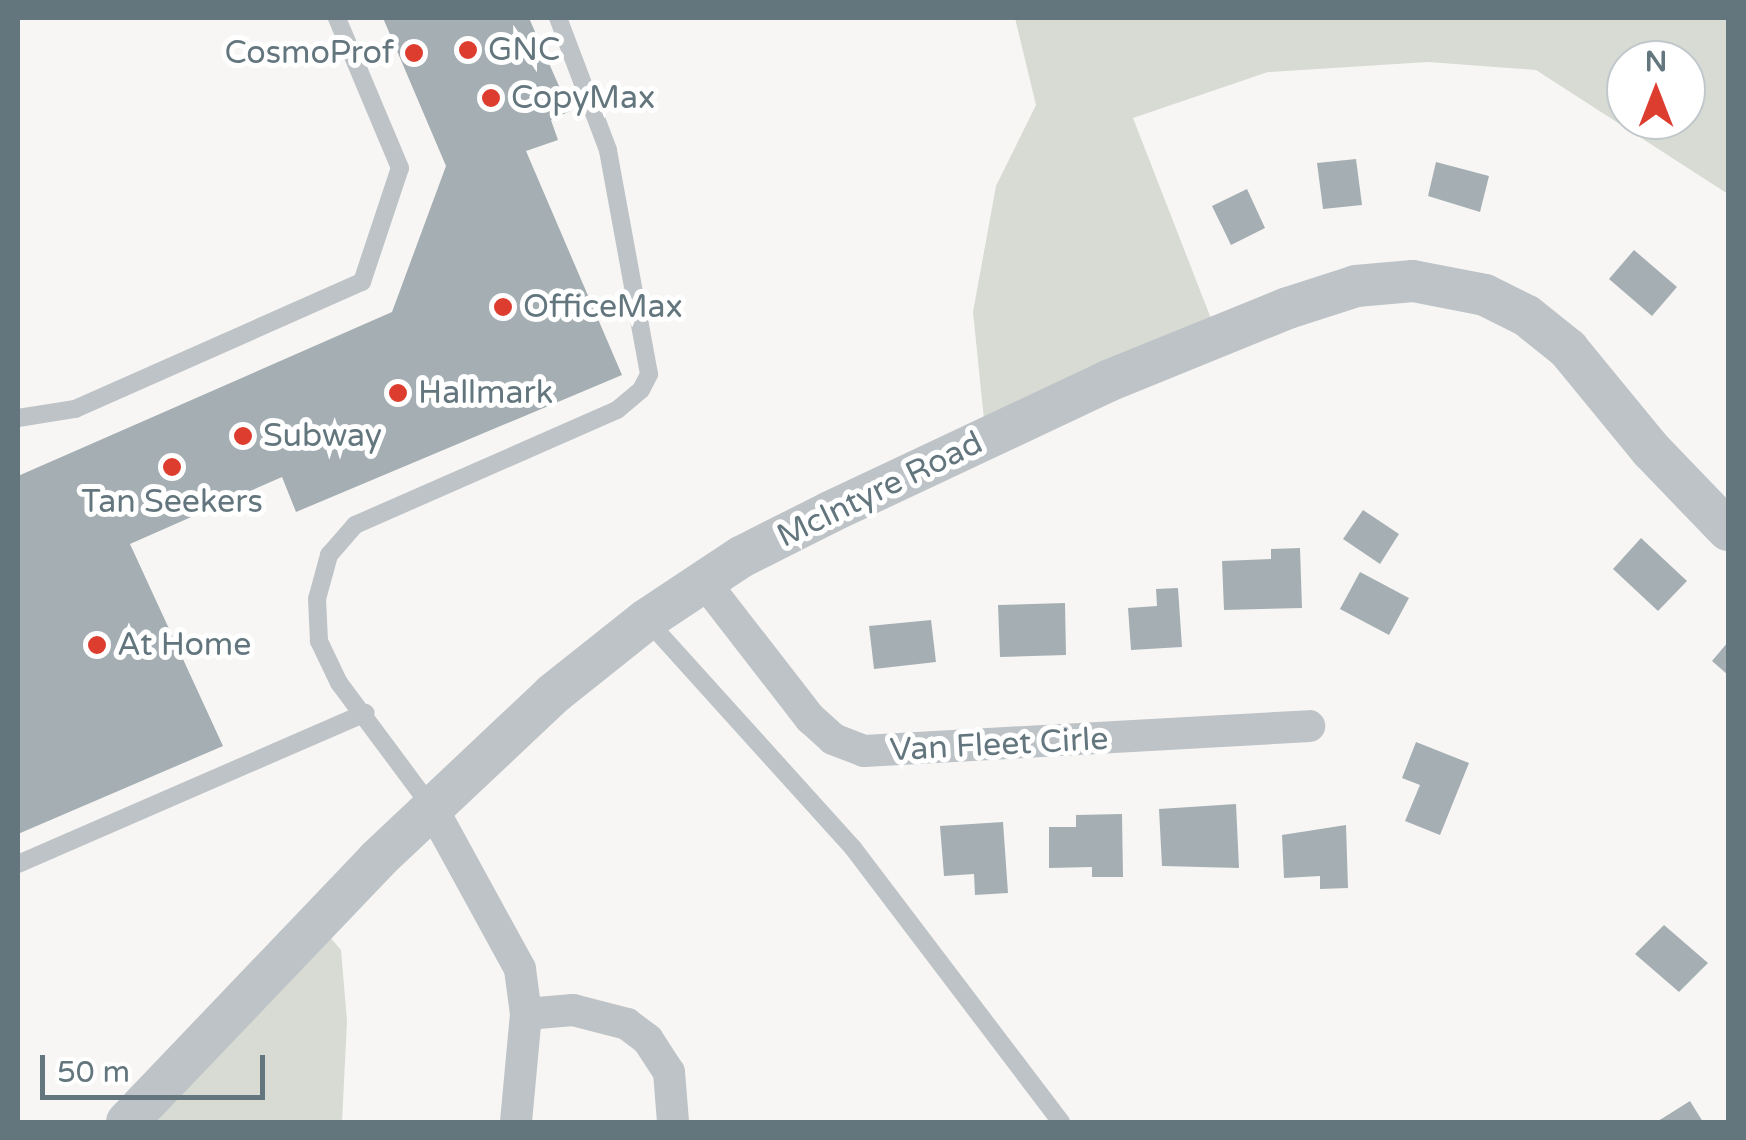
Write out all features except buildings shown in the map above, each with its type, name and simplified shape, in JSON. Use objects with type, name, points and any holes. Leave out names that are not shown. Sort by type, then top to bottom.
[{"type":"street","name":"McIntyre Road","points":[[126,1122],[316,921],[432,808],[553,694],[646,620],[706,584],[741,557],[830,512],[1108,382],[1288,308],[1377,282],[1463,290],[1527,316],[1568,350],[1701,507],[1728,530]]},
{"type":"street","name":"Van Fleet Cirle","points":[[706,584],[810,718],[834,740],[864,752],[1309,726]]},
{"type":"street","points":[[432,808],[520,968],[526,1014],[516,1122]]},
{"type":"street","points":[[526,1014],[573,1010],[627,1024],[648,1040],[668,1072],[673,1122]]},
{"type":"lane","points":[[18,418],[75,410],[362,282],[400,168],[337,18]]},
{"type":"lane","points":[[432,808],[366,714],[339,683],[319,640],[316,598],[337,542],[375,513],[617,410],[642,390],[649,374],[608,150],[558,18]]},
{"type":"lane","points":[[646,620],[853,848],[1061,1122]]},
{"type":"lane","points":[[18,864],[366,714]]},
{"type":"shaded area","points":[[1015,18],[1728,18],[1728,194],[1644,140],[1706,140],[1706,40],[1606,40],[1606,115],[1536,70],[1428,62],[1268,72],[1133,118],[1217,334],[986,439],[973,312],[996,186],[1036,105]]},
{"type":"shaded area","points":[[329,936],[341,950],[347,1021],[342,1122],[156,1122]]},
{"type":"place","name":"GNC","points":[[468,50]]},
{"type":"place","name":"CosmoProf","points":[[414,53]]},
{"type":"place","name":"CopyMax","points":[[491,98]]},
{"type":"place","name":"OfficeMax","points":[[503,307]]},
{"type":"place","name":"Hallmark","points":[[398,393]]},
{"type":"place","name":"Subway","points":[[243,436]]},
{"type":"place","name":"Tan Seekers","points":[[172,467]]},
{"type":"place","name":"At Home","points":[[97,645]]}]
